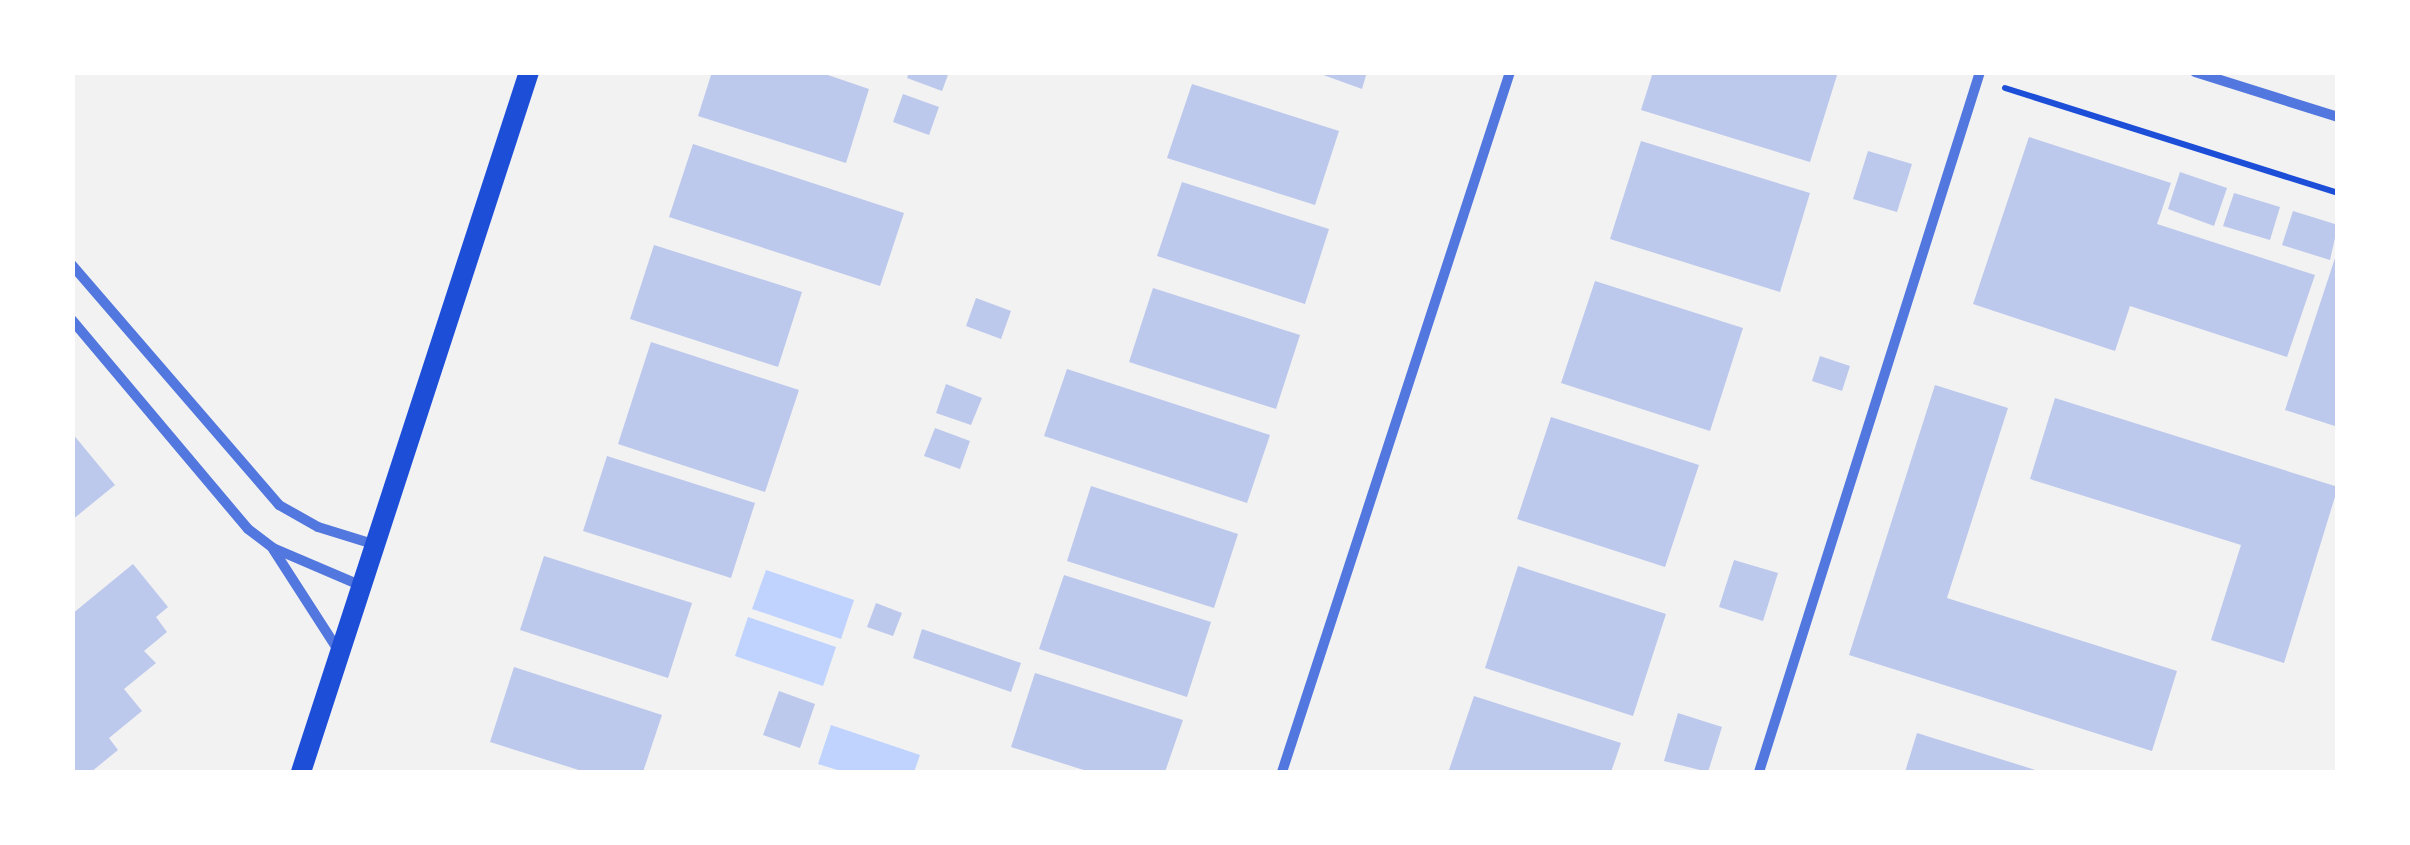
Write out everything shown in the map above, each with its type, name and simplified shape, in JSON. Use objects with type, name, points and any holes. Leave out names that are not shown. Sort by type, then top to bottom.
[{"type":"main road","points":[[301,772],[529,72]]},
{"type":"street","points":[[1282,772],[1510,72]]},
{"type":"street","points":[[1759,772],[1980,72]]},
{"type":"street","points":[[2196,72],[2338,117]]},
{"type":"street","points":[[72,265],[279,505],[318,527],[376,544]]},
{"type":"street","points":[[72,320],[248,529],[273,548],[363,587]]},
{"type":"street","points":[[273,548],[341,656]]},
{"type":"path","points":[[2000,86],[2338,194]]},
{"type":"water","points":[[766,570],[854,600],[841,639],[752,609]]},
{"type":"water","points":[[748,617],[836,647],[823,686],[735,656]]},
{"type":"water","points":[[831,725],[920,755],[914,772],[844,772],[818,764]]},
{"type":"building","points":[[712,72],[819,72],[869,89],[846,163],[698,116]]},
{"type":"building","points":[[909,72],[949,72],[942,91],[907,78]]},
{"type":"building","points":[[1315,72],[1367,72],[1362,89]]},
{"type":"building","points":[[1653,72],[1838,72],[1810,162],[1641,110]]},
{"type":"building","points":[[1192,84],[1339,131],[1315,205],[1167,158]]},
{"type":"building","points":[[903,94],[939,107],[929,135],[893,122]]},
{"type":"building","points":[[2029,137],[2171,183],[2157,224],[2315,275],[2287,357],[2130,306],[2115,351],[1973,304]]},
{"type":"building","points":[[1641,141],[1810,193],[1780,292],[1610,239]]},
{"type":"building","points":[[693,144],[904,213],[880,286],[669,217]]},
{"type":"building","points":[[1868,151],[1912,164],[1897,212],[1853,199]]},
{"type":"building","points":[[2180,172],[2227,188],[2214,226],[2168,209]]},
{"type":"building","points":[[1182,182],[1329,229],[1305,304],[1157,256]]},
{"type":"building","points":[[2234,193],[2280,207],[2270,240],[2223,226]]},
{"type":"building","points":[[2293,211],[2338,225],[2330,260],[2282,245]]},
{"type":"building","points":[[654,245],[802,292],[778,367],[630,319]]},
{"type":"building","points":[[2338,252],[2338,427],[2285,410]]},
{"type":"building","points":[[1595,281],[1743,328],[1710,431],[1561,383]]},
{"type":"building","points":[[1153,288],[1300,335],[1276,409],[1129,362]]},
{"type":"building","points":[[976,298],[1011,311],[1001,339],[966,326]]},
{"type":"building","points":[[651,342],[799,390],[765,492],[618,444]]},
{"type":"building","points":[[1820,356],[1850,366],[1842,391],[1812,381]]},
{"type":"building","points":[[1067,369],[1270,435],[1247,503],[1044,436]]},
{"type":"building","points":[[946,384],[982,398],[971,425],[936,413]]},
{"type":"building","points":[[1935,385],[2008,408],[1947,598],[2177,671],[2152,751],[1849,655]]},
{"type":"building","points":[[2055,398],[2338,487],[2284,663],[2211,640],[2241,545],[2030,479]]},
{"type":"building","points":[[1551,417],[1699,465],[1665,567],[1517,519]]},
{"type":"building","points":[[935,428],[970,441],[960,469],[924,456]]},
{"type":"building","points":[[72,433],[115,485],[72,520]]},
{"type":"building","points":[[607,456],[755,503],[731,578],[583,531]]},
{"type":"building","points":[[1091,486],[1238,534],[1214,608],[1067,561]]},
{"type":"building","points":[[544,556],[692,603],[668,678],[520,630]]},
{"type":"building","points":[[1734,560],[1778,573],[1763,621],[1719,607]]},
{"type":"building","points":[[133,564],[168,607],[156,617],[167,632],[144,651],[156,663],[124,689],[142,711],[109,738],[118,750],[91,772],[72,772],[72,614]]},
{"type":"building","points":[[1518,566],[1666,614],[1633,716],[1485,668]]},
{"type":"building","points":[[1064,575],[1211,622],[1187,697],[1039,649]]},
{"type":"building","points":[[876,603],[902,613],[893,636],[867,627]]},
{"type":"building","points":[[922,629],[1021,663],[1011,692],[913,658]]},
{"type":"building","points":[[514,667],[662,715],[643,772],[585,772],[490,742]]},
{"type":"building","points":[[1035,673],[1183,720],[1165,772],[1090,772],[1011,747]]},
{"type":"building","points":[[779,691],[815,704],[800,748],[763,735]]},
{"type":"building","points":[[1474,696],[1621,743],[1611,772],[1449,770]]},
{"type":"building","points":[[1678,713],[1722,727],[1708,772],[1664,761]]},
{"type":"building","points":[[1917,733],[2042,772],[1905,772]]}]
